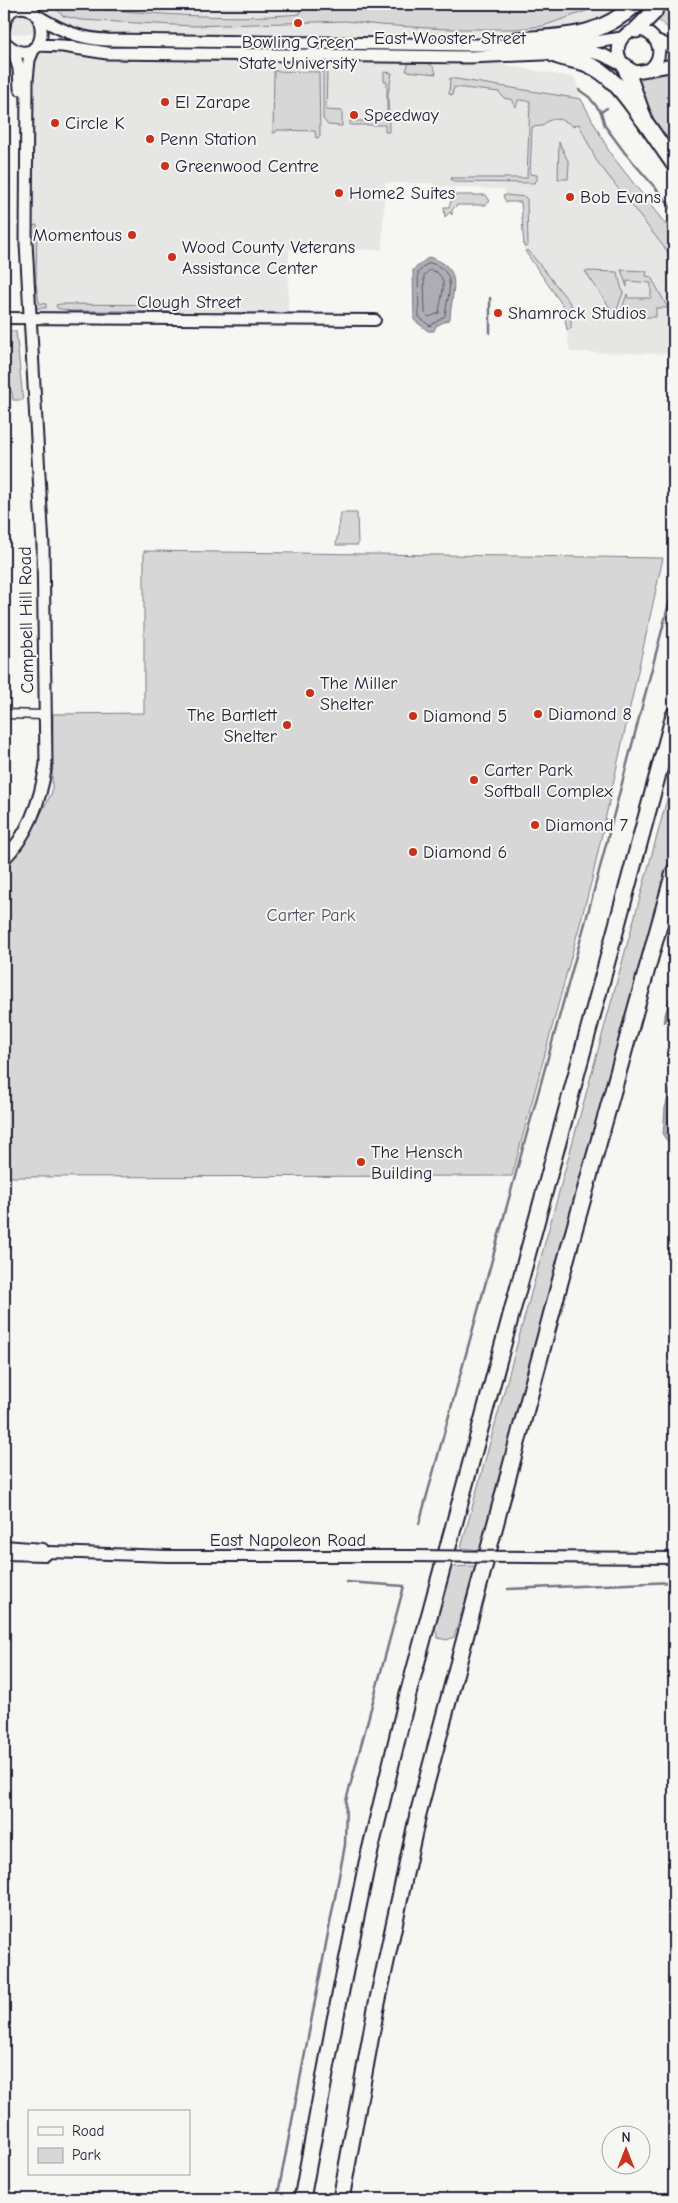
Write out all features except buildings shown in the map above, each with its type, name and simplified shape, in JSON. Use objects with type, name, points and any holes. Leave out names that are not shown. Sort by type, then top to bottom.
[{"type":"highway","points":[[510,45],[517,40],[574,35],[594,30],[618,19],[636,4]]},
{"type":"highway","points":[[636,30],[654,12],[657,4]]},
{"type":"highway","points":[[553,54],[561,59],[583,62],[603,72],[619,88],[674,164]]},
{"type":"highway","points":[[624,65],[645,122]]},
{"type":"highway","points":[[302,2199],[335,2020],[368,1862],[408,1694],[674,715]]},
{"type":"highway","points":[[341,2199],[376,2008],[428,1776],[568,1252],[674,872]]},
{"type":"main road","name":"East Wooster Street","points":[[8,15],[25,6],[37,11],[65,33],[88,39],[108,40],[576,45],[622,38],[636,30]]},
{"type":"main road","points":[[35,46],[42,33],[37,11]]},
{"type":"main road","points":[[4,30],[9,45]]},
{"type":"main road","points":[[636,30],[649,32],[658,41],[674,48]]},
{"type":"main road","points":[[622,38],[618,50],[624,65]]},
{"type":"main road","points":[[649,70],[658,60],[660,54],[658,41]]},
{"type":"main road","name":"East Wooster Street","points":[[9,45],[23,52],[35,46],[63,46],[106,53],[459,56],[591,52],[603,55],[636,72],[674,65]]},
{"type":"main road","name":"Campbell Hill Road","points":[[4,859],[31,822],[41,794],[46,764],[43,546],[26,243],[25,131],[23,127],[19,70],[9,45]]},
{"type":"main road","name":"Campbell Hill Road","points":[[25,131],[27,127],[27,72],[35,46]]},
{"type":"street","name":"Clough Street","points":[[4,318],[375,320]]},
{"type":"street","points":[[4,714],[45,715]]},
{"type":"street","name":"East Napoleon Road","points":[[4,1546],[44,1549],[50,1552],[178,1556],[674,1558]]},
{"type":"street","name":"East Napoleon Road","points":[[4,1554],[45,1555],[50,1552]]},
{"type":"shaded area","name":"Bowling Green State University","points":[[4,4],[627,4],[603,20],[583,25],[517,35],[475,36],[4,34]]},
{"type":"shaded area","points":[[376,49],[399,49],[459,56],[575,78],[581,99],[610,153],[670,230],[674,240],[674,354],[570,352],[563,306],[525,251],[521,202],[506,202],[503,196],[506,195],[504,189],[439,187],[432,183],[385,183],[382,250],[289,249],[288,319],[30,318],[28,126],[33,61],[39,54],[47,50],[341,55]]},
{"type":"green space","points":[[52,4],[155,13],[242,17],[300,14],[300,4],[606,4],[543,26],[516,29],[447,29],[346,21],[193,26],[81,20],[63,16]]},
{"type":"green space","points":[[661,4],[674,4],[674,33],[656,18]]},
{"type":"green space","points":[[409,62],[429,64],[435,69],[436,74],[406,71]]},
{"type":"green space","points":[[274,71],[319,72],[320,137],[316,138],[315,131],[277,130],[273,133]]},
{"type":"green space","points":[[323,71],[327,71],[326,110],[342,111],[342,126],[328,125],[323,119]]},
{"type":"green space","points":[[384,72],[392,73],[388,94],[389,132],[385,132],[385,125],[350,125],[350,121],[366,121],[366,118],[377,117],[377,114],[387,113],[387,82],[384,81]]},
{"type":"green space","points":[[674,73],[674,149],[645,106],[637,78]]},
{"type":"green space","points":[[450,78],[581,99],[610,153],[670,230],[674,240],[674,277],[667,251],[596,160],[579,124],[572,126],[565,121],[553,119],[542,126],[532,127],[530,174],[537,175],[537,180],[534,183],[453,182],[451,178],[527,178],[530,101],[518,100],[516,107],[513,100],[504,98],[499,92],[454,87],[452,95],[449,94]]},
{"type":"green space","points":[[559,142],[569,163],[568,179],[558,179]]},
{"type":"green space","points":[[453,195],[486,195],[490,201],[486,205],[457,205],[452,210],[452,215],[450,212],[445,217],[444,207],[449,207]]},
{"type":"green space","points":[[503,196],[525,197],[527,199],[528,246],[524,247],[521,202],[506,202]]},
{"type":"green space","points":[[37,225],[36,283],[39,303],[46,304],[46,308],[35,308],[32,226]]},
{"type":"green space","points":[[528,250],[571,304],[571,328],[567,330],[563,306],[525,251]]},
{"type":"green space","points":[[621,270],[647,271],[646,276],[651,277],[668,308],[656,308],[656,317],[619,317],[627,294],[628,298],[651,298],[651,283],[627,281],[627,287]]},
{"type":"green space","points":[[585,271],[617,272],[623,293],[615,315]]},
{"type":"green space","points":[[56,305],[180,305],[178,311],[70,311],[57,308]]},
{"type":"green space","points":[[4,331],[16,331],[23,400],[13,400],[12,392],[4,392]]},
{"type":"green space","points":[[341,513],[357,513],[358,545],[336,545]]},
{"type":"green space","name":"Carter Park","points":[[144,551],[663,558],[592,879],[512,1176],[4,1177],[4,864],[31,833],[52,792],[53,714],[144,713]]},
{"type":"green space","points":[[674,774],[674,843],[481,1550],[461,1548]]},
{"type":"green space","points":[[476,1566],[454,1637],[447,1640],[438,1638],[435,1629],[449,1567]]},
{"type":"water","points":[[429,257],[448,267],[454,282],[450,319],[436,326],[434,331],[428,331],[414,320],[413,270]]},
{"type":"water","points":[[674,1076],[674,1150],[663,1135],[665,1108]]},
{"type":"waterway","points":[[579,90],[589,97],[601,112],[605,126],[625,153],[665,199],[674,213]]},
{"type":"waterway","points":[[667,97],[674,97]]},
{"type":"waterway","points":[[601,112],[607,108]]},
{"type":"waterway","points":[[490,298],[490,333]]},
{"type":"waterway","points":[[419,1524],[592,898],[674,584]]},
{"type":"waterway","points":[[664,1022],[674,984]]},
{"type":"waterway","points":[[277,2199],[345,1845],[346,1801],[404,1586],[347,1582]]},
{"type":"waterway","points":[[508,1589],[674,1582]]},
{"type":"place","name":"Bowling Green State University","points":[[298,23]]},
{"type":"place","name":"El Zarape","points":[[165,102]]},
{"type":"place","name":"Speedway","points":[[354,115]]},
{"type":"place","name":"Circle K","points":[[55,123]]},
{"type":"place","name":"Penn Station","points":[[150,139]]},
{"type":"place","name":"Greenwood Centre","points":[[165,166]]},
{"type":"place","name":"Home2 Suites","points":[[339,193]]},
{"type":"place","name":"Bob Evans","points":[[570,197]]},
{"type":"place","name":"Momentous","points":[[132,235]]},
{"type":"place","name":"Wood County Veterans Assistance Center","points":[[172,257]]},
{"type":"place","name":"Shamrock Studios","points":[[498,313]]},
{"type":"place","name":"The Miller Shelter","points":[[310,693]]},
{"type":"place","name":"Diamond 8","points":[[538,714]]},
{"type":"place","name":"Diamond 5","points":[[413,716]]},
{"type":"place","name":"The Bartlett Shelter","points":[[287,725]]},
{"type":"place","name":"Carter Park Softball Complex","points":[[474,780]]},
{"type":"place","name":"Diamond 7","points":[[535,825]]},
{"type":"place","name":"Diamond 6","points":[[413,852]]},
{"type":"place","name":"The Hensch Building","points":[[361,1162]]}]
